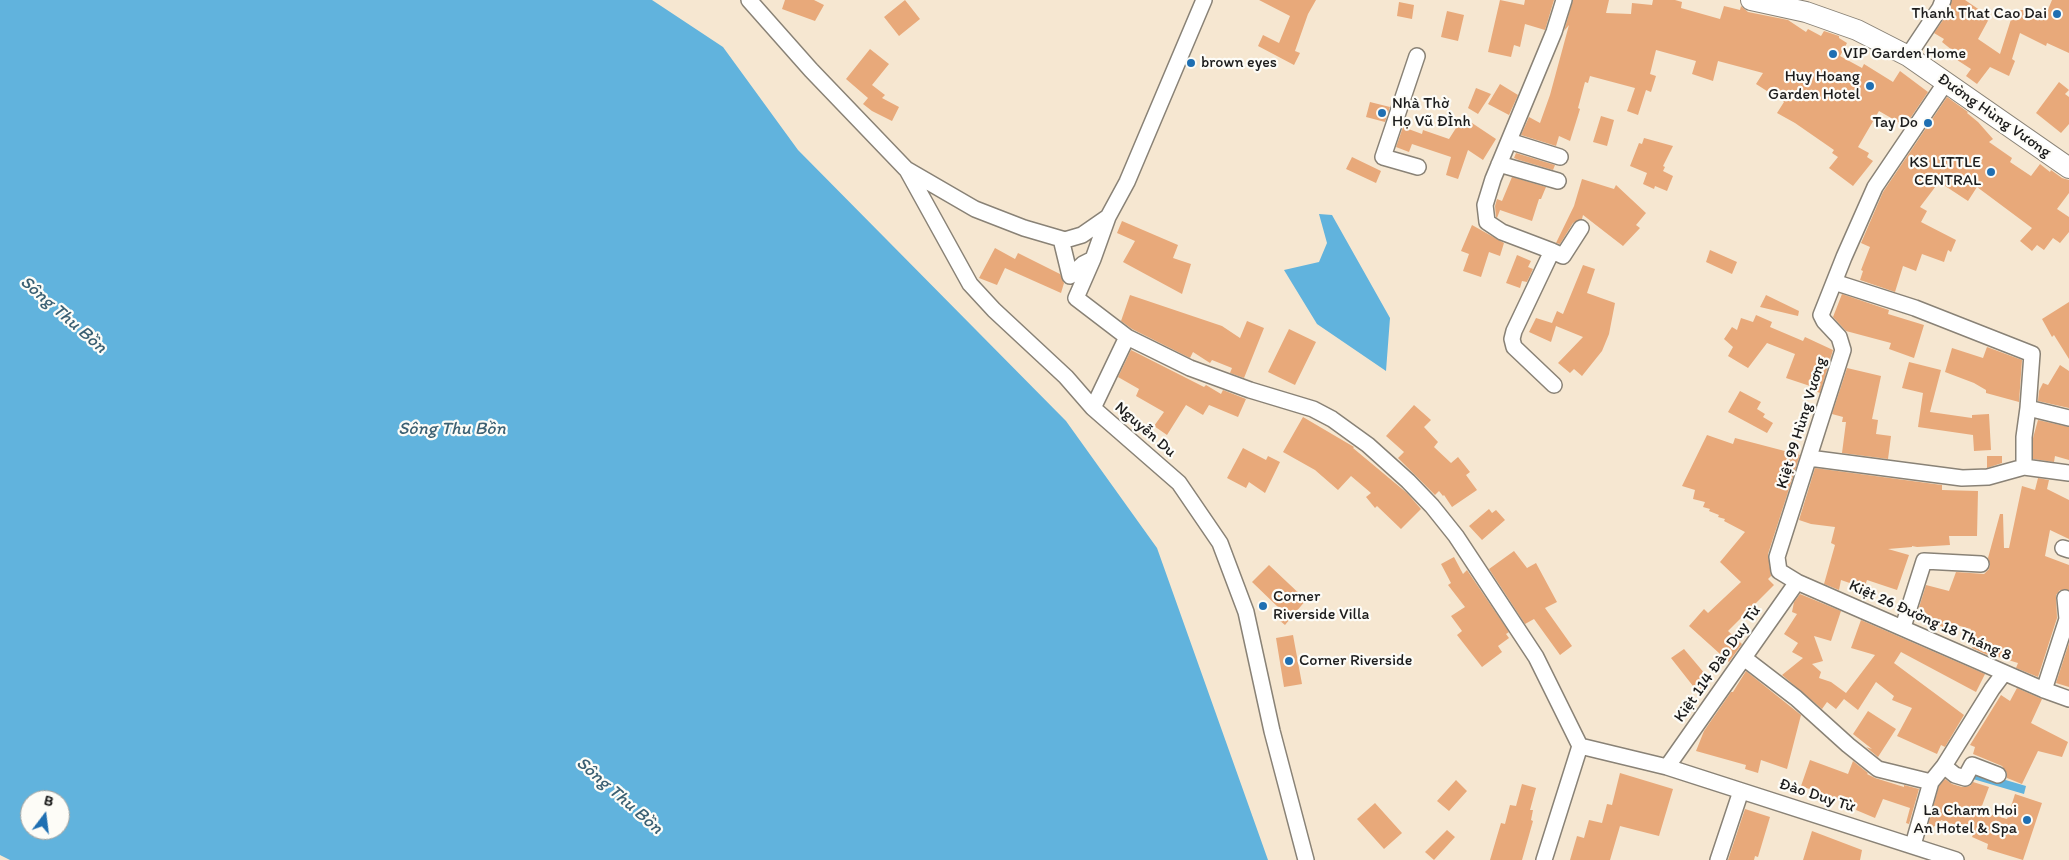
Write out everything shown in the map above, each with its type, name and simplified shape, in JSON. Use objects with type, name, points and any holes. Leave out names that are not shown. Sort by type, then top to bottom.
[{"type":"main road","name":"Đường Hùng Vương","points":[[1755,0],[1806,12],[1857,30],[1908,56],[2069,168]]},
{"type":"street","points":[[749,0],[811,70],[906,168],[975,209],[1024,228],[1065,240],[1082,235],[1108,217]]},
{"type":"street","points":[[1204,0],[1126,182],[1108,217],[1076,298],[1127,337],[1190,368],[1250,390],[1313,409],[1332,420],[1368,445],[1432,506],[1456,536],[1536,656],[1580,746],[1544,860]]},
{"type":"street","points":[[1564,0],[1554,32],[1499,164],[1485,205],[1487,222],[1502,232],[1563,256],[1581,228]]},
{"type":"street","points":[[1908,56],[1940,8],[1943,0]]},
{"type":"street","points":[[1417,56],[1383,157],[1418,167]]},
{"type":"street","name":"Kiệt 99 Hùng Vương","points":[[1779,571],[1777,557],[1843,350],[1839,338],[1821,315],[1874,187],[1946,82]]},
{"type":"street","points":[[1509,142],[1560,157]]},
{"type":"street","points":[[1499,164],[1558,181]]},
{"type":"street","points":[[906,168],[970,284],[994,310],[1066,377],[1093,408]]},
{"type":"street","points":[[1061,239],[1070,276],[1083,264],[1093,259]]},
{"type":"street","points":[[1552,251],[1514,330],[1512,339],[1514,347],[1554,385]]},
{"type":"street","points":[[1834,282],[1915,308],[2032,354],[2024,437],[2024,467]]},
{"type":"street","name":"Nguyễn Du","points":[[1127,337],[1093,408],[1178,483],[1220,543],[1246,612],[1272,731],[1306,860]]},
{"type":"street","points":[[2028,408],[2069,418]]},
{"type":"street","points":[[1810,458],[1962,478],[1988,477],[2024,467],[2069,473]]},
{"type":"street","points":[[1902,627],[1924,561],[1981,564]]},
{"type":"street","name":"Kiệt 26 Đường 18 Tháng 8","points":[[1779,571],[1797,582],[2004,673],[2069,699]]},
{"type":"street","name":"Kiệt 114 Đào Duy Từ","points":[[1666,767],[1797,582]]},
{"type":"street","points":[[2044,690],[2067,619],[2065,598]]},
{"type":"street","points":[[1744,658],[1796,698],[1878,769],[1931,782]]},
{"type":"street","points":[[1913,845],[1931,782],[1944,766],[2004,673]]},
{"type":"street","name":"Đào Duy Từ","points":[[1580,746],[1666,767],[1956,860]]},
{"type":"street","points":[[1944,766],[1955,775],[1965,778],[1972,765],[1998,775]]},
{"type":"street","points":[[1718,860],[1741,790]]},
{"type":"water","name":"Sông Thu Bồn","points":[[0,0],[652,0],[723,47],[798,150],[1066,421],[1157,548],[1268,860],[10,860],[0,855]]},
{"type":"water","points":[[1319,214],[1332,215],[1390,318],[1386,371],[1317,324],[1284,270],[1319,262],[1327,243]]},
{"type":"water","points":[[1975,771],[2026,786],[2024,794],[1973,779]]},
{"type":"building","points":[[785,0],[814,0],[824,5],[815,21],[782,9]]},
{"type":"building","points":[[905,0],[920,19],[899,36],[884,17]]},
{"type":"building","points":[[1259,0],[1316,0],[1308,14],[1295,51],[1300,53],[1294,65],[1258,46],[1263,35],[1279,43],[1290,16]]},
{"type":"building","points":[[1500,0],[1524,5],[1525,0],[1554,0],[1545,30],[1525,24],[1520,47],[1514,45],[1511,57],[1488,52]]},
{"type":"building","points":[[1573,0],[1609,0],[1606,13],[1631,14],[1632,3],[1652,5],[1653,0],[1675,0],[1682,2],[1681,8],[1720,19],[1724,6],[1740,10],[1741,6],[1748,12],[1788,20],[1806,32],[1808,29],[1821,36],[1824,31],[1839,36],[1839,38],[1847,43],[1840,56],[1862,68],[1864,64],[1893,82],[1900,71],[1928,92],[1905,126],[1879,111],[1858,147],[1869,153],[1867,157],[1873,161],[1853,186],[1829,168],[1838,157],[1832,153],[1834,150],[1777,113],[1784,102],[1756,84],[1763,73],[1718,61],[1713,81],[1692,74],[1696,61],[1656,50],[1650,74],[1656,76],[1651,92],[1646,90],[1638,115],[1627,111],[1635,88],[1590,76],[1588,83],[1585,82],[1578,108],[1580,109],[1570,141],[1559,136],[1556,146],[1521,135],[1529,117],[1540,123],[1550,95],[1569,25],[1564,31]]},
{"type":"building","points":[[1952,0],[1965,0],[1990,17],[1978,39],[2000,54],[2014,10],[2023,10],[2044,19],[2052,0],[2069,0],[2069,53],[2047,43],[2046,46],[2020,33],[2012,59],[2015,61],[2009,76],[1990,67],[1977,84],[1966,76],[1971,69],[1954,58],[1957,54],[1942,42],[1944,39],[1934,33],[1948,13]]},
{"type":"building","points":[[1399,2],[1414,5],[1412,19],[1397,16]]},
{"type":"building","points":[[1447,11],[1464,15],[1458,41],[1441,37]]},
{"type":"building","points":[[870,49],[889,64],[872,85],[885,95],[882,98],[899,107],[892,121],[863,104],[868,98],[846,79]]},
{"type":"building","points":[[2059,82],[2069,90],[2065,94],[2069,97],[2069,124],[2061,133],[2036,113]]},
{"type":"building","points":[[1500,84],[1518,95],[1509,115],[1488,104]]},
{"type":"building","points":[[1476,88],[1491,94],[1478,114],[1468,108]]},
{"type":"building","points":[[1947,97],[1968,112],[1978,122],[1993,139],[1989,142],[2012,158],[2010,162],[2031,176],[2040,164],[2050,172],[2051,170],[2062,178],[2069,180],[2069,193],[2057,209],[2069,217],[2069,232],[2060,243],[2053,238],[2044,250],[2037,245],[2032,251],[2020,241],[2032,228],[1977,187],[1968,201],[1939,182],[1920,207],[1927,211],[1921,222],[1956,240],[1951,252],[1948,250],[1944,262],[1922,254],[1916,271],[1903,266],[1895,292],[1860,280],[1863,271],[1861,270],[1870,247],[1861,243],[1883,192]]},
{"type":"building","name":"Nhà Thờ Họ Vũ ĐÌnh","points":[[1370,102],[1390,107],[1385,122],[1366,117]]},
{"type":"building","points":[[1601,116],[1614,120],[1607,146],[1593,142]]},
{"type":"building","points":[[1463,117],[1496,139],[1483,160],[1468,150],[1458,179],[1446,175],[1451,157],[1412,144],[1409,152],[1396,147],[1403,127],[1422,134],[1423,130],[1449,139]]},
{"type":"building","points":[[1644,138],[1673,146],[1663,166],[1665,167],[1663,171],[1673,176],[1667,191],[1655,186],[1654,189],[1643,184],[1647,173],[1630,166],[1639,143],[1642,144]]},
{"type":"building","points":[[1516,153],[1555,165],[1553,170],[1519,160],[1514,158]]},
{"type":"building","points":[[1352,157],[1381,171],[1376,183],[1346,169]]},
{"type":"building","points":[[1512,177],[1546,187],[1541,199],[1539,199],[1532,221],[1500,210],[1496,217],[1495,206],[1497,199],[1502,201]]},
{"type":"building","points":[[1582,179],[1614,189],[1616,185],[1646,213],[1636,225],[1640,228],[1623,246],[1583,215],[1582,219],[1573,223],[1560,244],[1556,243],[1574,206]]},
{"type":"building","points":[[1122,221],[1178,245],[1173,258],[1191,264],[1182,294],[1123,262],[1135,241],[1117,233]]},
{"type":"building","points":[[1472,225],[1504,243],[1500,256],[1489,252],[1481,277],[1463,271],[1469,254],[1461,251]]},
{"type":"building","points":[[995,248],[1015,259],[1018,253],[1060,274],[1064,283],[1061,293],[1005,268],[997,285],[979,278]]},
{"type":"building","points":[[1710,250],[1737,262],[1732,274],[1706,262]]},
{"type":"building","points":[[1517,255],[1531,261],[1528,267],[1533,269],[1527,282],[1522,281],[1520,288],[1506,283]]},
{"type":"building","points":[[1583,265],[1595,269],[1587,293],[1615,303],[1609,334],[1602,351],[1582,376],[1574,369],[1570,373],[1558,363],[1583,337],[1556,326],[1551,342],[1529,332],[1536,318],[1552,323],[1557,311],[1563,314]]},
{"type":"building","points":[[1842,294],[1889,310],[1888,314],[1924,325],[1914,358],[1889,349],[1891,343],[1846,331],[1833,317]]},
{"type":"building","points":[[1130,295],[1222,326],[1240,338],[1247,321],[1264,328],[1244,378],[1230,373],[1232,368],[1212,360],[1210,363],[1193,352],[1190,358],[1132,329],[1121,321]]},
{"type":"building","points":[[1766,295],[1799,311],[1798,316],[1760,307]]},
{"type":"building","points":[[2069,302],[2069,359],[2054,335],[2052,337],[2042,319]]},
{"type":"building","points":[[1756,315],[1772,322],[1770,327],[1803,341],[1805,337],[1833,350],[1820,393],[1815,391],[1816,388],[1786,378],[1795,354],[1767,343],[1748,368],[1728,356],[1733,347],[1724,339],[1732,327],[1737,330],[1741,318],[1753,322]]},
{"type":"building","points":[[1289,329],[1316,342],[1295,385],[1268,372]]},
{"type":"building","points":[[1987,347],[2022,360],[2019,402],[1986,393],[1986,390],[1974,383],[1945,372],[1952,348],[1983,358]]},
{"type":"building","points":[[1131,350],[1204,387],[1206,385],[1221,394],[1223,390],[1246,399],[1238,417],[1209,405],[1203,415],[1186,405],[1167,435],[1154,426],[1164,412],[1136,396],[1139,389],[1118,377]]},
{"type":"building","points":[[1909,362],[1941,370],[1930,412],[1972,418],[1972,415],[1989,414],[1991,450],[1974,451],[1973,435],[1918,427],[1923,393],[1902,388]]},
{"type":"building","points":[[2060,365],[2069,371],[2069,408],[2038,401],[2039,391],[2043,383],[2048,385]]},
{"type":"building","points":[[1847,368],[1881,376],[1872,419],[1878,420],[1876,434],[1891,436],[1888,459],[1842,453],[1846,422],[1842,422],[1843,417],[1832,414]]},
{"type":"building","points":[[1740,391],[1761,402],[1757,409],[1765,414],[1763,417],[1773,423],[1767,433],[1728,412]]},
{"type":"building","points":[[1414,405],[1431,420],[1424,427],[1438,442],[1434,447],[1451,463],[1458,457],[1470,472],[1466,475],[1477,490],[1452,507],[1444,495],[1439,491],[1435,495],[1398,458],[1404,452],[1386,436]]},
{"type":"building","points":[[1303,417],[1354,447],[1407,493],[1421,509],[1401,529],[1377,506],[1375,508],[1366,497],[1371,493],[1351,476],[1338,490],[1315,470],[1283,452]]},
{"type":"building","points":[[2038,420],[2069,427],[2069,460],[2055,456],[2054,462],[2033,459],[2033,438]]},
{"type":"building","points":[[1707,435],[1733,444],[1735,438],[1800,455],[1768,554],[1771,576],[1768,579],[1774,585],[1728,631],[1742,644],[1729,662],[1689,626],[1704,609],[1708,613],[1741,582],[1720,562],[1745,532],[1724,521],[1725,519],[1718,517],[1719,515],[1709,511],[1710,509],[1703,507],[1705,502],[1693,499],[1695,490],[1682,486]]},
{"type":"building","points":[[1243,448],[1266,460],[1268,456],[1280,462],[1265,493],[1249,482],[1246,488],[1227,478]]},
{"type":"building","points":[[1987,456],[2002,456],[2002,463],[1987,468]]},
{"type":"building","points":[[1815,468],[1942,485],[1942,490],[1978,491],[1977,536],[1949,536],[1950,545],[1888,549],[1909,555],[1897,590],[1867,580],[1864,588],[1841,580],[1839,590],[1824,584],[1835,545],[1831,543],[1835,527],[1811,524],[1799,520]]},
{"type":"building","points":[[2038,478],[2049,480],[2047,489],[2069,500],[2069,539],[2050,530],[2045,556],[2069,565],[2069,590],[2060,590],[2056,595],[2057,618],[2038,677],[2016,668],[2018,663],[1995,656],[1994,658],[1972,648],[1976,638],[1969,636],[1971,629],[1945,622],[1943,627],[1916,617],[1926,585],[1949,591],[1956,572],[1984,574],[1989,569],[1988,558],[2000,514],[2003,514],[2004,548],[2009,548],[2022,486],[2035,490]]},
{"type":"building","points":[[1489,509],[1492,513],[1496,510],[1505,520],[1482,540],[1469,526]]},
{"type":"building","points":[[1514,551],[1527,568],[1536,563],[1557,602],[1545,608],[1572,646],[1560,655],[1534,619],[1525,624],[1489,569]]},
{"type":"building","points":[[1454,557],[1463,574],[1467,570],[1509,632],[1506,634],[1509,638],[1498,646],[1502,652],[1482,667],[1457,635],[1462,631],[1451,616],[1465,607],[1448,585],[1451,583],[1441,564]]},
{"type":"building","points":[[1269,565],[1306,600],[1285,625],[1273,615],[1279,608],[1252,582]]},
{"type":"building","points":[[1800,594],[1841,611],[1831,641],[1814,636],[1823,661],[1812,664],[1821,672],[1819,678],[1831,682],[1846,693],[1875,655],[1851,648],[1861,620],[1985,674],[1976,692],[1901,652],[1894,663],[1964,715],[1945,747],[1941,745],[1937,754],[1897,736],[1912,708],[1892,700],[1894,696],[1876,682],[1858,710],[1844,699],[1836,709],[1827,702],[1822,709],[1782,675],[1803,658],[1792,652],[1798,643],[1784,634],[1797,614],[1792,612],[1794,602]]},
{"type":"building","name":"Corner Riverside","points":[[1293,635],[1302,684],[1284,687],[1276,638]]},
{"type":"building","points":[[2069,643],[2069,687],[2056,683]]},
{"type":"building","points":[[1684,649],[1711,681],[1700,691],[1693,686],[1671,658]]},
{"type":"building","points":[[1746,671],[1801,715],[1787,769],[1761,760],[1758,773],[1745,769],[1746,765],[1696,751],[1704,731]]},
{"type":"building","points":[[2017,688],[2042,699],[2031,723],[2068,742],[2062,757],[2038,751],[2022,784],[2007,778],[2007,773],[2002,766],[1973,754],[1975,747],[1970,745],[2001,695],[2010,701]]},
{"type":"building","points":[[1868,711],[1896,729],[1878,757],[1866,747],[1872,749],[1853,734]]},
{"type":"building","points":[[1810,760],[1848,774],[1853,761],[1867,774],[1875,778],[1904,787],[1904,785],[1919,789],[1909,824],[1906,823],[1910,808],[1883,799],[1875,818],[1856,810],[1857,806],[1801,786]]},
{"type":"building","points":[[1620,773],[1673,789],[1659,836],[1620,826],[1610,860],[1570,860],[1577,836],[1584,838],[1589,820],[1602,823],[1607,804],[1612,805]]},
{"type":"building","points":[[1945,779],[1952,784],[1962,787],[1970,786],[1973,782],[1989,787],[1980,811],[2007,819],[2015,794],[2042,803],[2023,860],[1987,849],[1988,844],[1972,837],[1974,832],[1941,820],[1938,827],[1934,826],[1932,831],[1927,829],[1939,786]]},
{"type":"building","points":[[1456,780],[1467,791],[1449,811],[1437,801]]},
{"type":"building","points":[[1522,784],[1536,788],[1530,810],[1533,810],[1531,820],[1533,821],[1522,860],[1490,860],[1501,823],[1505,824],[1510,805],[1516,806]]},
{"type":"building","points":[[1375,803],[1402,833],[1384,849],[1357,819]]},
{"type":"building","points":[[1745,809],[1770,817],[1758,857],[1755,856],[1754,860],[1728,860]]},
{"type":"building","points":[[1447,830],[1455,837],[1434,860],[1425,852]]},
{"type":"building","points":[[1812,831],[1862,850],[1860,860],[1803,860]]},
{"type":"place","name":"Thanh That Cao Dai","points":[[2057,14]]},
{"type":"place","name":"VIP Garden Home","points":[[1833,54]]},
{"type":"place","name":"brown eyes","points":[[1191,63]]},
{"type":"place","name":"Huy Hoang Garden Hotel","points":[[1870,86]]},
{"type":"place","name":"Nhà Thờ Họ Vũ ĐÌnh","points":[[1382,113]]},
{"type":"place","name":"Tay Do","points":[[1928,123]]},
{"type":"place","name":"KS LITTLE CENTRAL","points":[[1991,172]]},
{"type":"place","name":"Corner Riverside Villa","points":[[1263,606]]},
{"type":"place","name":"Corner Riverside","points":[[1289,661]]},
{"type":"place","name":"La Charm Hoi An Hotel & Spa","points":[[2027,820]]}]
